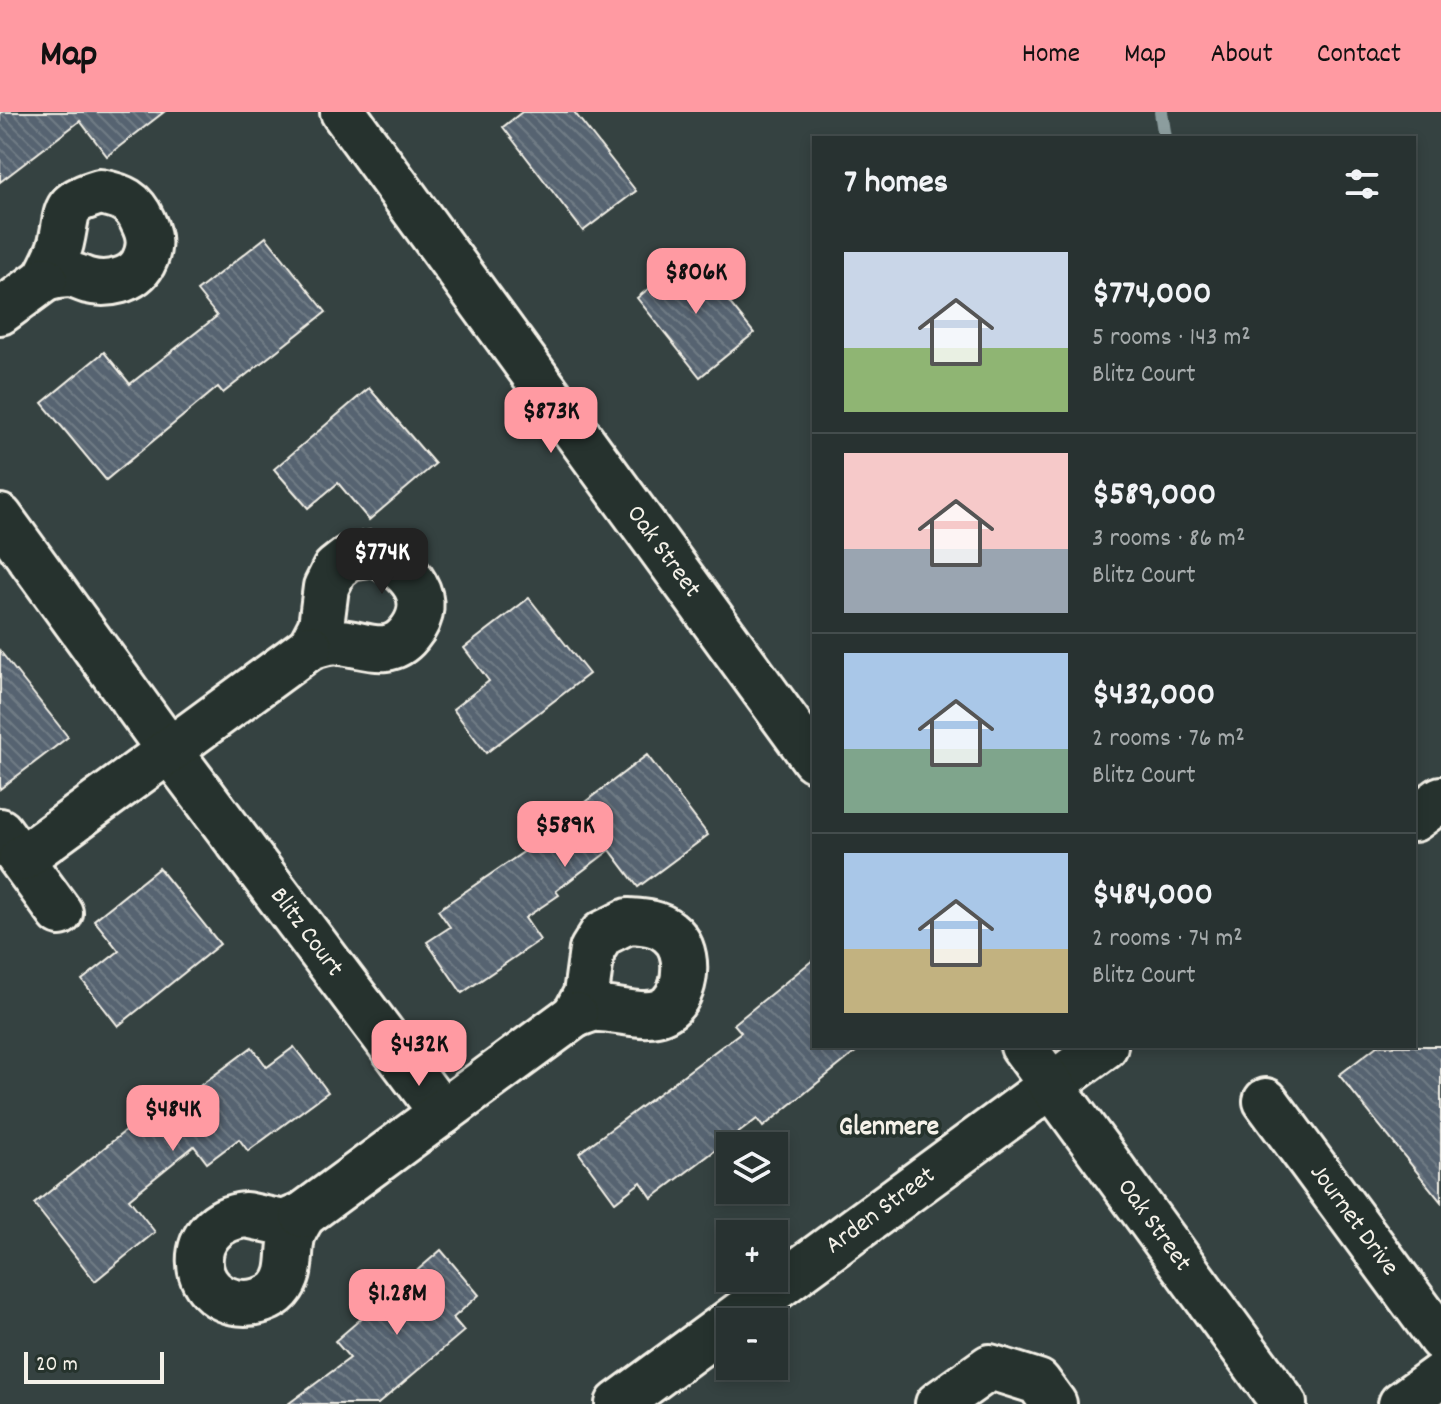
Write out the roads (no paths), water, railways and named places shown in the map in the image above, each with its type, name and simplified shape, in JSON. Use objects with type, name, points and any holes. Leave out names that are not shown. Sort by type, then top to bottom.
[{"type":"street","name":"Oak Street","points":[[343,112],[812,756]]},
{"type":"street","points":[[0,312],[45,279]]},
{"type":"street","name":"Blitz Court","points":[[0,517],[169,750],[442,1113]]},
{"type":"street","points":[[60,913],[10,845],[169,750],[310,647]]},
{"type":"street","points":[[1416,818],[1441,799]]},
{"type":"street","points":[[303,1215],[575,1015]]},
{"type":"street","name":"Oak Street","points":[[1024,1048],[1284,1404]]},
{"type":"street","name":"Arden Street","points":[[618,1404],[1102,1048]]},
{"type":"street","name":"Journet Drive","points":[[1266,1101],[1441,1339]]},
{"type":"street","points":[[938,1404],[990,1367],[1038,1382],[1054,1404]]},
{"type":"street","points":[[1401,1404],[1441,1375]]},
{"type":"waterway","points":[[1161,112],[1165,136]]},
{"type":"district","name":"Glenmere","points":[[889,1129]]}]
